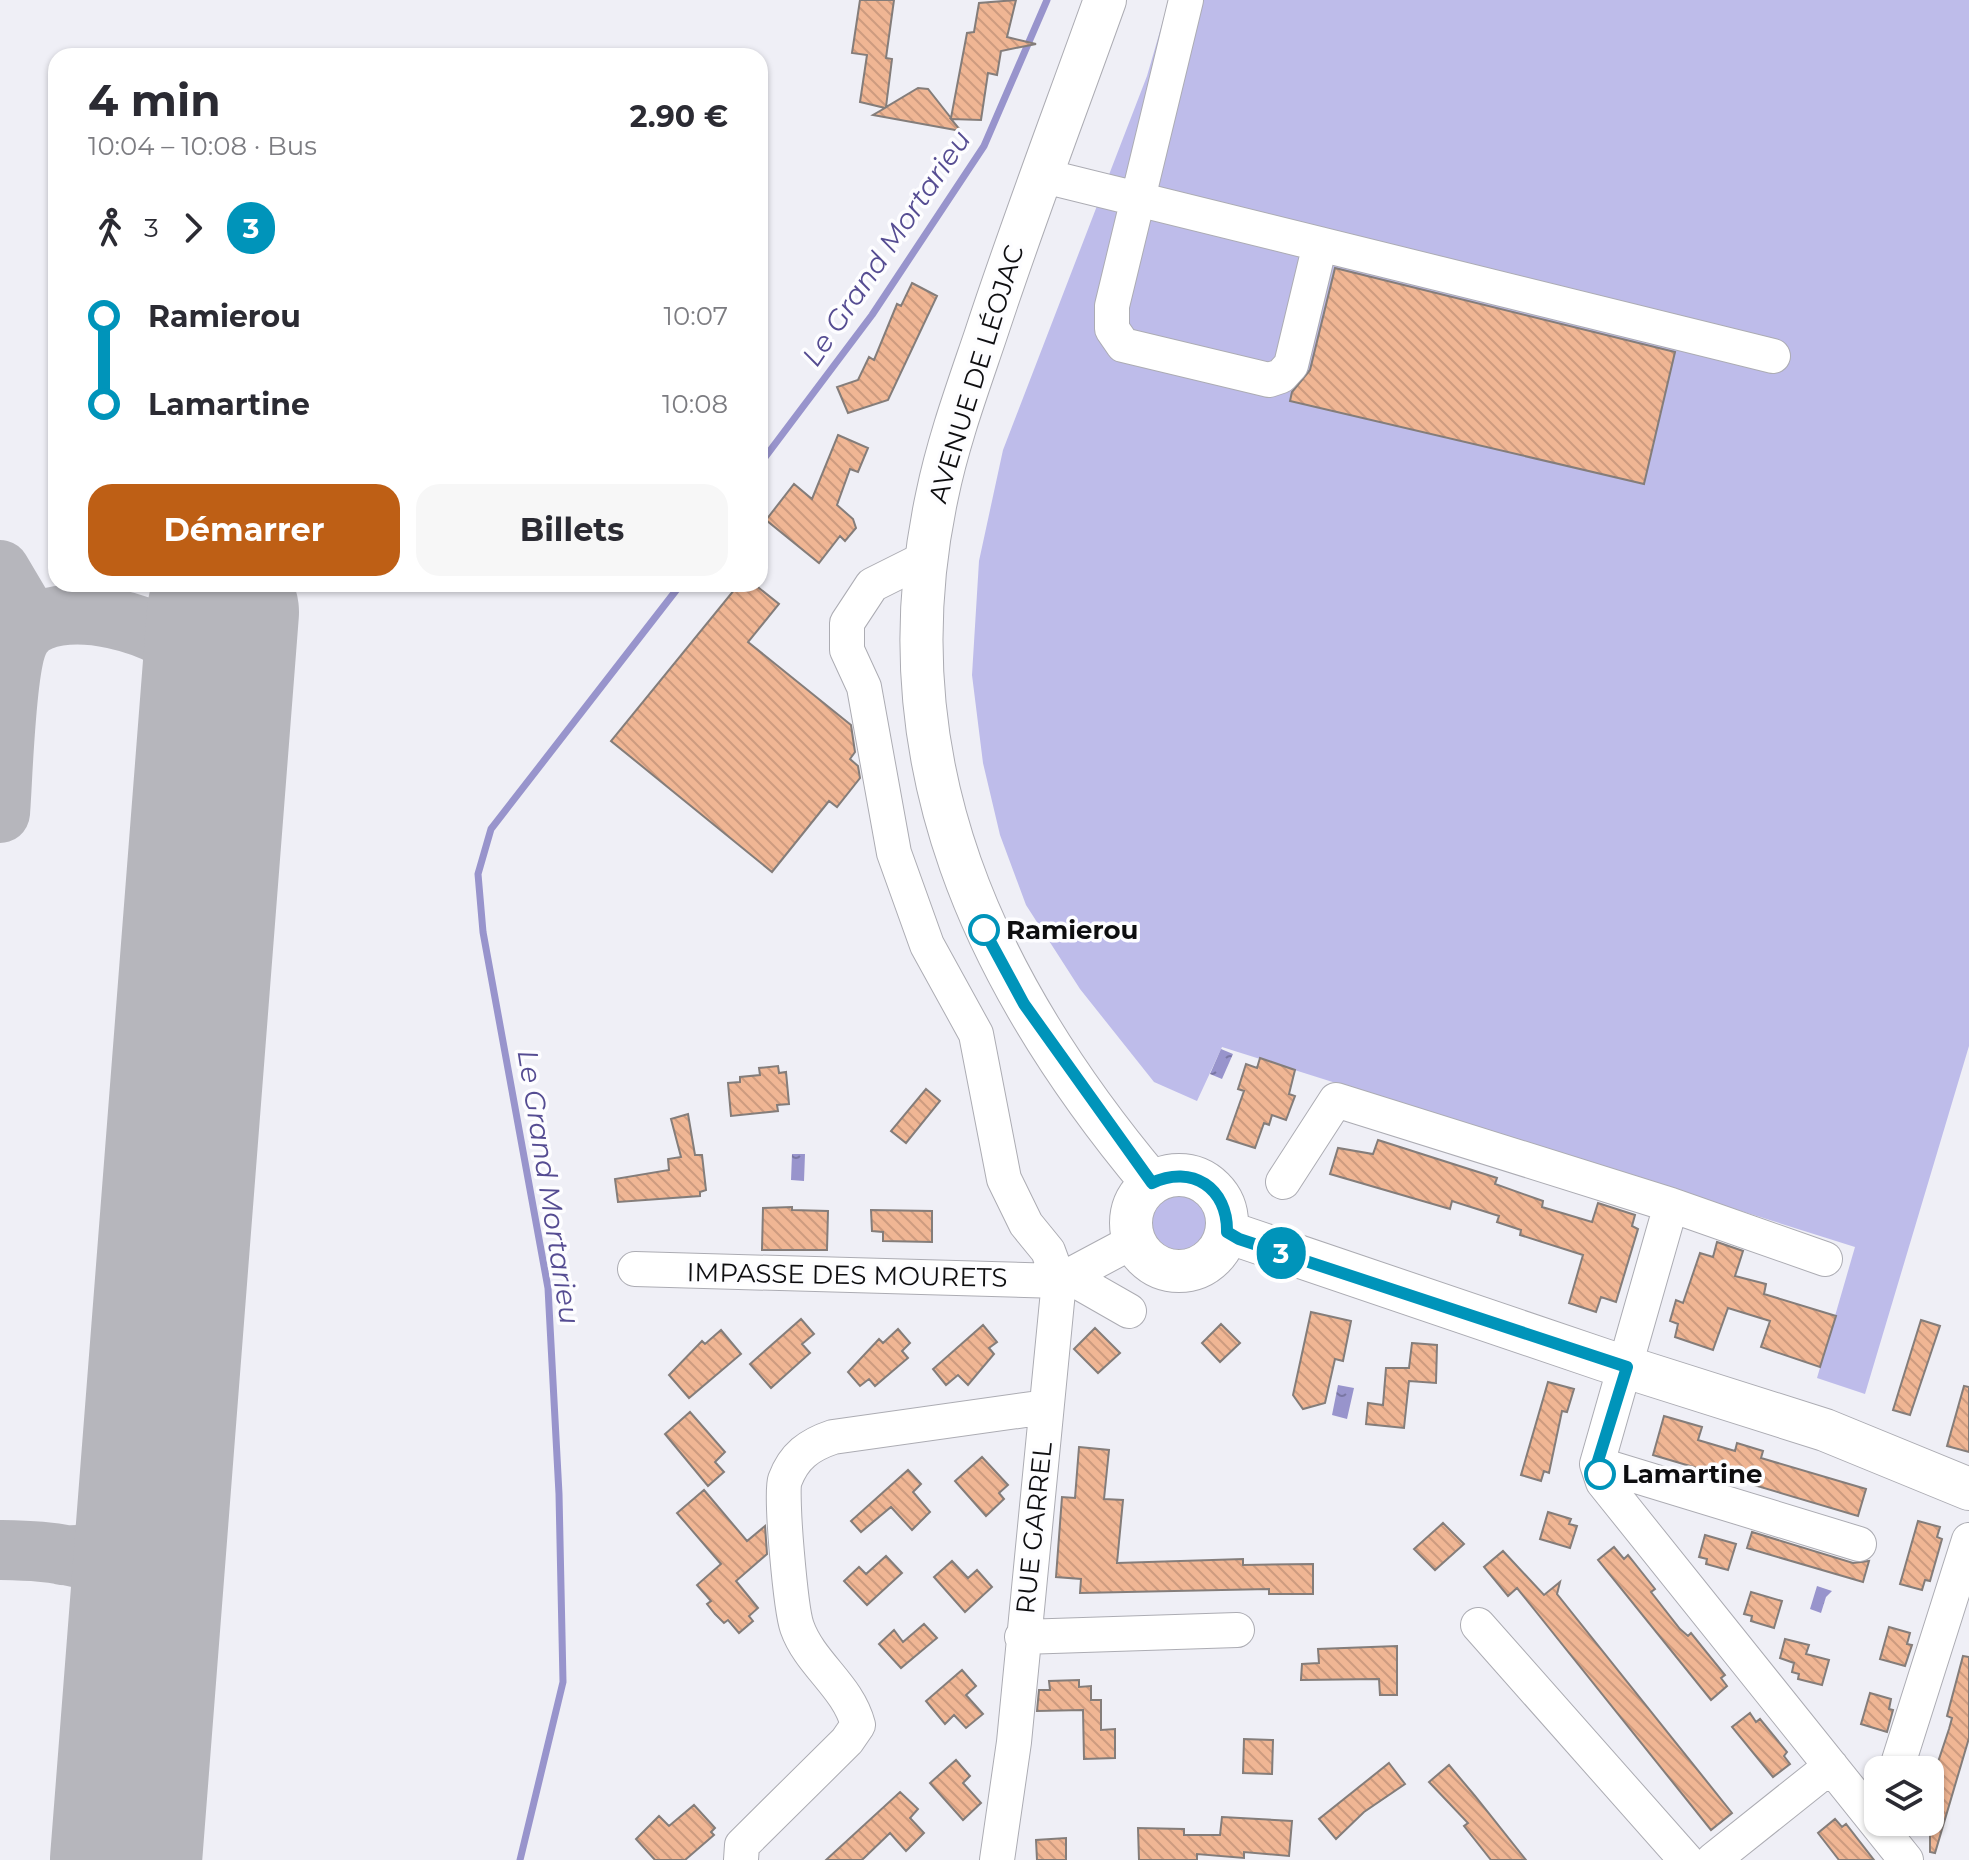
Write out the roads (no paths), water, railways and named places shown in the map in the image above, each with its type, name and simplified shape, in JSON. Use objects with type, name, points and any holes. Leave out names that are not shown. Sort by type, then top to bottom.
[{"type":"main road","name":"AVENUE DE LÉOJAC","points":[[1105,0],[1040,175],[948,447],[926,558],[921,633],[922,692],[938,797],[962,875],[984,930],[1024,1004],[1152,1183]]},
{"type":"main road","points":[[1179,1175],[1206,1183],[1224,1204],[1227,1232],[1212,1259],[1184,1271],[1154,1264],[1134,1241],[1131,1225],[1133,1209],[1140,1194],[1152,1183],[1179,1175]]},
{"type":"main road","points":[[1227,1232],[1627,1367],[1825,1430],[1969,1489]]},
{"type":"street","points":[[1186,0],[1112,306],[1112,329],[1123,345],[1269,380],[1281,376],[1291,365],[1320,244]]},
{"type":"street","points":[[1040,175],[1773,356]]},
{"type":"street","points":[[926,558],[872,585],[847,623],[847,650],[864,687],[894,853],[927,945],[976,1034],[1004,1179],[1026,1224],[1048,1251],[1061,1280]]},
{"type":"street","points":[[1283,1182],[1336,1100],[1671,1205],[1825,1259]]},
{"type":"street","points":[[1671,1205],[1597,1464],[1603,1482],[1864,1805]]},
{"type":"street","points":[[1061,1280],[1134,1241]]},
{"type":"street","name":"IMPASSE DES MOURETS","points":[[635,1269],[1061,1280]]},
{"type":"street","points":[[1061,1280],[1080,1283],[1129,1311]]},
{"type":"street","name":"RUE GARREL","points":[[997,1860],[1014,1742],[1022,1637],[1061,1280]]},
{"type":"street","points":[[741,1860],[742,1845],[847,1741],[858,1725],[853,1705],[797,1627],[783,1484],[794,1462],[812,1444],[833,1437],[1046,1407]]},
{"type":"street","points":[[1597,1464],[1859,1544]]},
{"type":"street","points":[[1900,1756],[1969,1540]]},
{"type":"street","points":[[1478,1625],[1686,1860]]},
{"type":"street","points":[[1022,1637],[1237,1630]]},
{"type":"street","points":[[1713,1860],[1831,1766]]},
{"type":"street","points":[[1888,1836],[1906,1860]]},
{"type":"water","points":[[1221,1049],[1233,1054],[1222,1079],[1210,1074]]},
{"type":"water","points":[[792,1154],[805,1154],[804,1181],[791,1180]]},
{"type":"water","points":[[1338,1385],[1354,1388],[1347,1419],[1332,1415]]},
{"type":"water","points":[[1817,1586],[1832,1591],[1826,1597],[1821,1613],[1810,1609]]},
{"type":"waterway","name":"Le Grand Mortarieu","points":[[768,453],[872,315],[984,146],[1047,0]]},
{"type":"waterway","name":"Le Grand Mortarieu","points":[[520,1860],[563,1682],[559,1494],[548,1288],[483,932],[478,874],[491,829],[675,592]]},
{"type":"place","name":"Ramierou","points":[[984,930]]},
{"type":"place","name":"Lamartine","points":[[1600,1474]]}]
